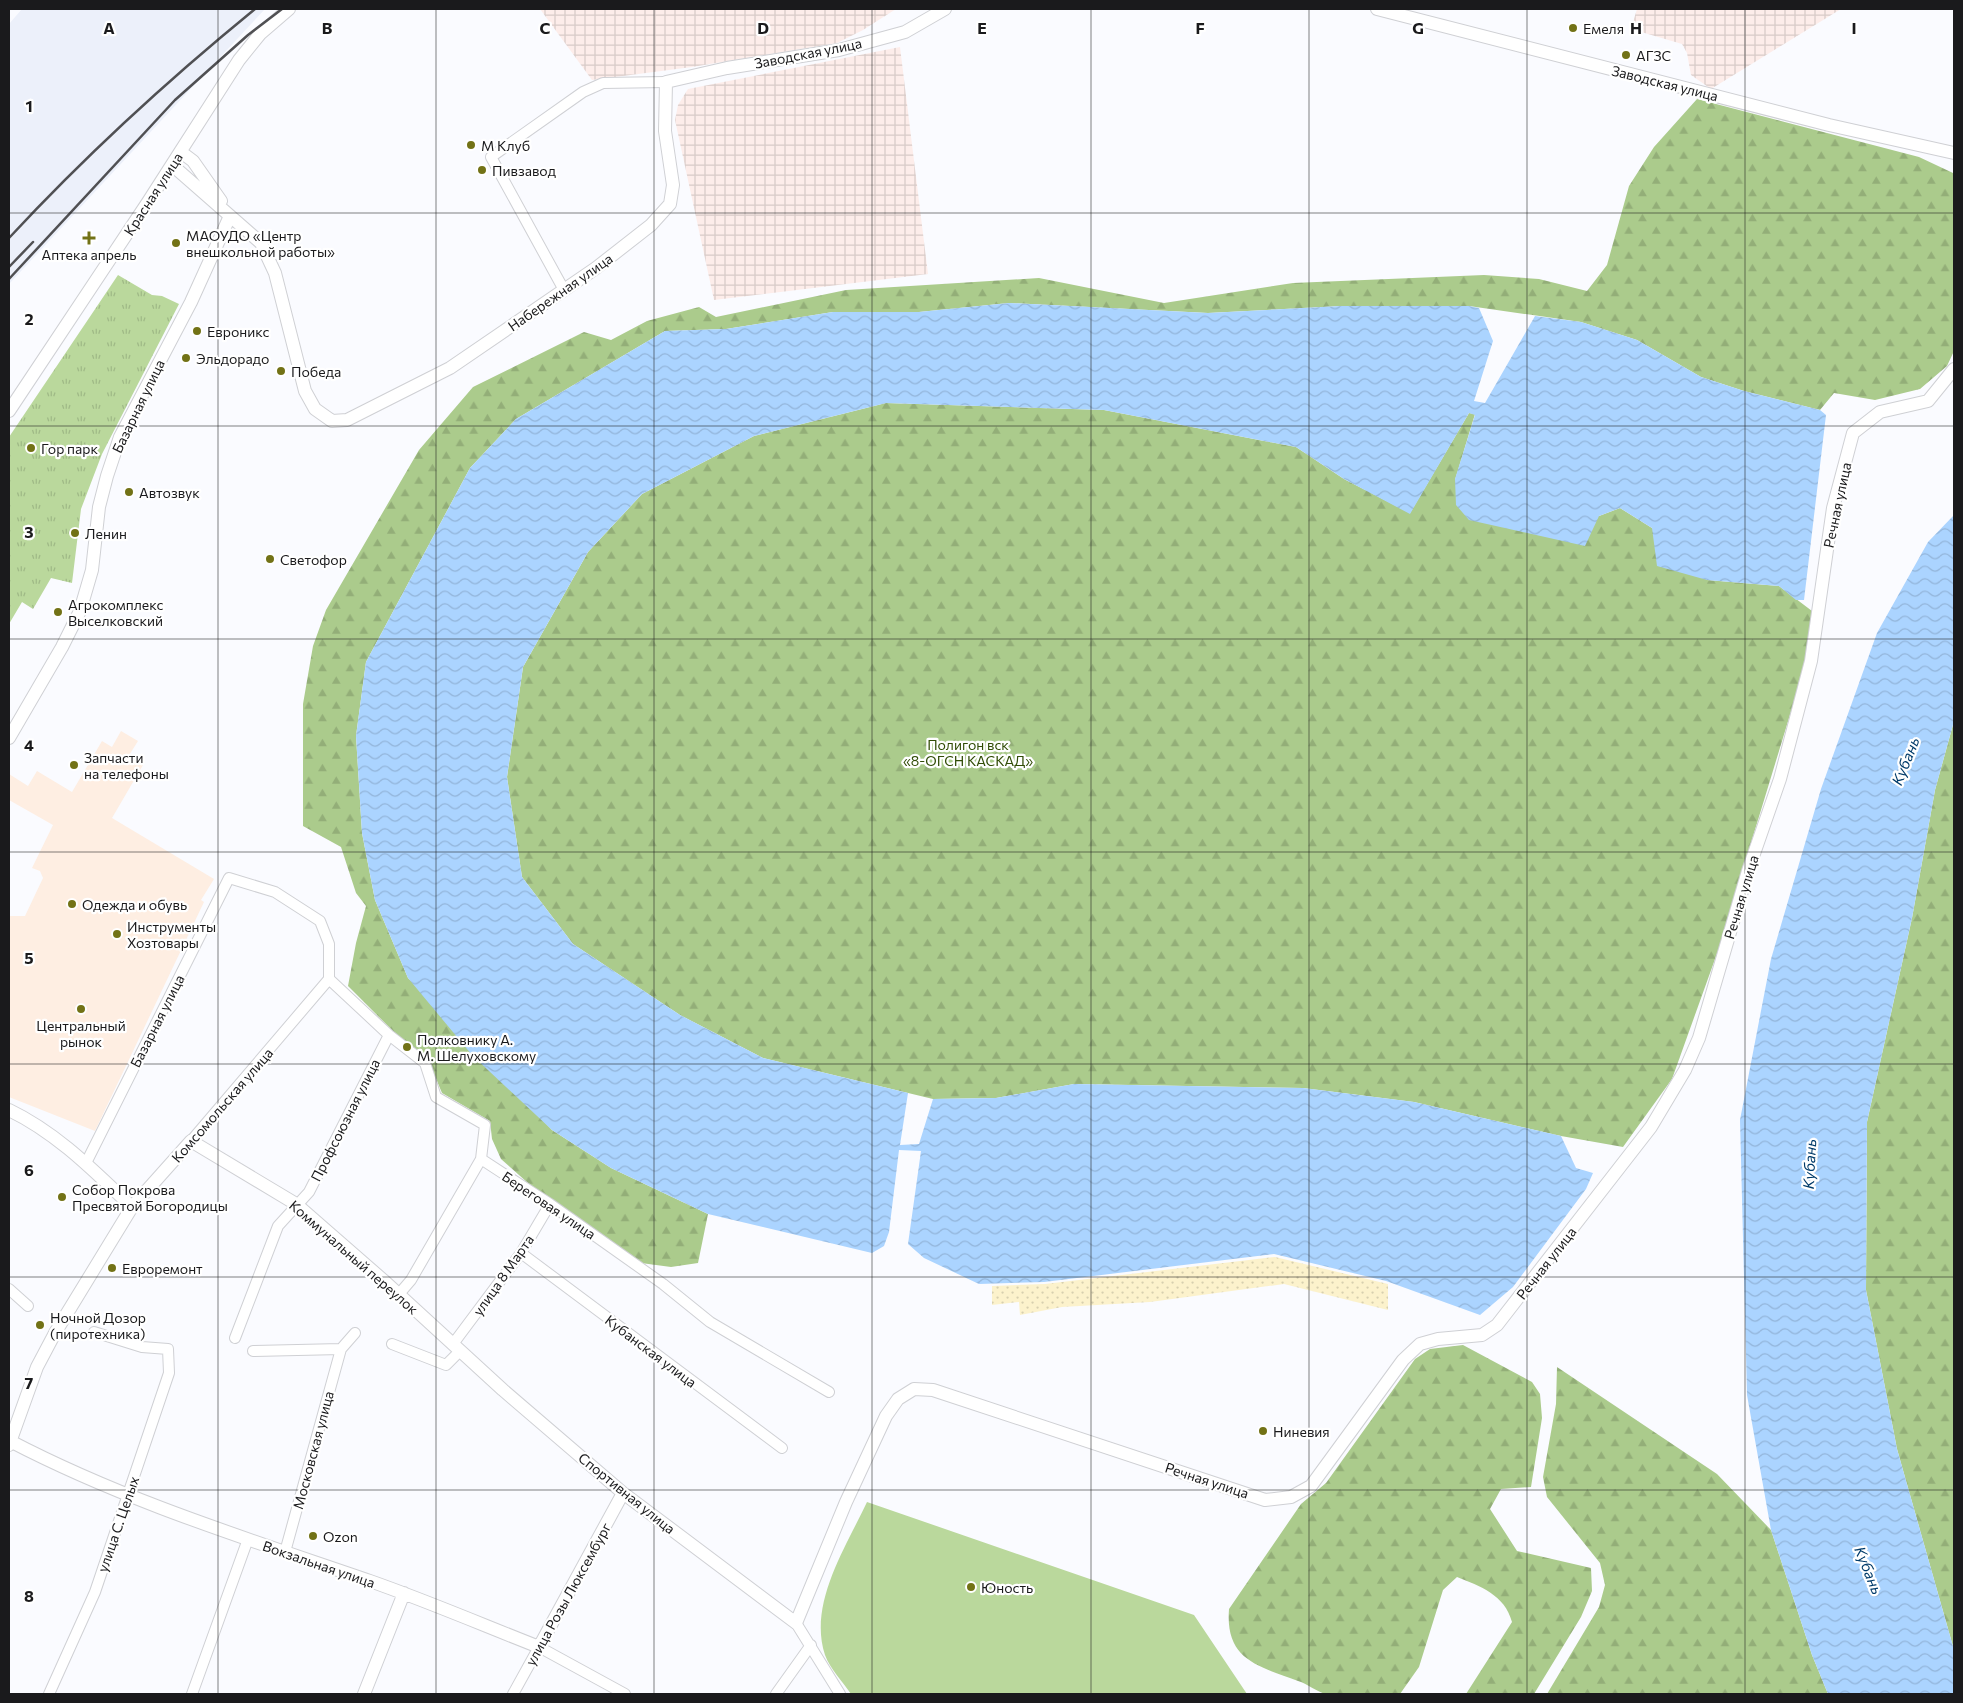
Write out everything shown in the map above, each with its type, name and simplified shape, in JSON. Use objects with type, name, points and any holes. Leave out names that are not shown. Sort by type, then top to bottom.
[{"type":"main road","name":"Красная улица","points":[[9,411],[181,152],[239,60],[260,34],[289,9]]},
{"type":"main road","name":"Заводская улица","points":[[666,82],[727,68],[839,50],[904,32],[945,9]]},
{"type":"main road","name":"Заводская улица","points":[[1376,9],[1829,125],[1954,153]]},
{"type":"main road","name":"Набережная улица","points":[[230,216],[261,243],[274,273],[305,391],[314,409],[332,421],[347,420],[450,368],[628,246],[651,225],[670,204],[673,185],[665,131],[666,82]]},
{"type":"main road","points":[[181,152],[193,161],[230,216]]},
{"type":"main road","points":[[172,165],[230,216]]},
{"type":"main road","name":"Базарная улица","points":[[9,738],[62,648],[80,611],[92,570],[99,507],[120,438],[191,302],[230,216]]},
{"type":"main road","name":"Речная улица","points":[[796,1623],[846,1502],[886,1416],[898,1399],[914,1389],[933,1390],[1265,1500],[1292,1497],[1311,1486],[1402,1360],[1420,1344],[1438,1339],[1482,1335],[1497,1325],[1651,1127],[1685,1070],[1698,1038],[1748,872],[1780,779],[1811,661],[1833,508],[1853,433],[1880,412],[1928,400],[1954,369]]},
{"type":"main road","points":[[9,1110],[46,1130],[86,1163],[132,1207]]},
{"type":"main road","name":"Коммунальный переулок","points":[[191,1141],[296,1204],[399,1294],[456,1348]]},
{"type":"main road","name":"Комсомольская улица","points":[[9,1442],[41,1359],[132,1207],[191,1141]]},
{"type":"main road","name":"Спортивная улица","points":[[456,1348],[623,1493],[796,1623]]},
{"type":"main road","name":"Вокзальная улица","points":[[9,1442],[128,1496],[248,1540],[404,1593],[539,1647]]},
{"type":"main road","name":"улица Розы Люксембург","points":[[539,1647],[623,1493]]},
{"type":"main road","points":[[364,1694],[404,1593]]},
{"type":"street","points":[[564,290],[491,157],[583,92],[603,83],[666,82]]},
{"type":"street","name":"Базарная улица","points":[[86,1163],[229,878],[275,892],[320,921],[329,944],[329,979]]},
{"type":"street","points":[[329,979],[424,1063],[436,1096],[485,1125],[481,1159],[411,1280],[399,1294]]},
{"type":"street","name":"Комсомольская улица","points":[[191,1141],[329,979]]},
{"type":"street","name":"Профсоюзная улица","points":[[235,1338],[278,1226],[296,1204],[309,1192],[389,1034]]},
{"type":"street","name":"Береговая улица","points":[[481,1159],[550,1204],[663,1284],[710,1322],[829,1392]]},
{"type":"street","name":"улица 8 Марта","points":[[456,1348],[521,1254],[550,1204]]},
{"type":"street","name":"Кубанская улица","points":[[521,1254],[782,1448]]},
{"type":"street","points":[[9,1290],[28,1306]]},
{"type":"street","name":"улица С. Целых","points":[[49,1694],[95,1592],[169,1373],[168,1349],[142,1347],[94,1332]]},
{"type":"street","points":[[253,1351],[340,1349],[355,1333]]},
{"type":"street","points":[[392,1344],[446,1365],[456,1348]]},
{"type":"street","name":"Московская улица","points":[[285,1552],[340,1349]]},
{"type":"street","points":[[192,1694],[248,1540]]},
{"type":"street","name":"Спортивная улица","points":[[796,1623],[840,1694]]},
{"type":"street","points":[[776,1694],[811,1645]]},
{"type":"street","name":"улица Розы Люксембург","points":[[513,1694],[539,1647]]},
{"type":"street","name":"Вокзальная улица","points":[[539,1647],[625,1694]]},
{"type":"shaded area","points":[[22,9],[265,9],[9,284],[9,24]]},
{"type":"shaded area","points":[[540,9],[896,9],[863,30],[837,43],[692,67],[592,80]]},
{"type":"shaded area","points":[[1637,9],[1841,9],[1711,89],[1691,75],[1687,53],[1682,44],[1631,29]]},
{"type":"shaded area","points":[[900,47],[928,274],[714,300],[675,120],[678,105],[688,89]]},
{"type":"shaded area","name":"Центральный рынок","points":[[121,731],[138,741],[128,757],[143,765],[112,818],[214,879],[201,900],[204,902],[95,1131],[9,1097],[9,920],[10,916],[25,916],[43,878],[40,871],[32,868],[53,825],[9,800],[9,774],[28,786],[37,771],[72,792],[102,741],[112,747]]},
{"type":"green space","points":[[1697,99],[1919,157],[1953,173],[1954,351],[1947,366],[1920,389],[1875,400],[1834,393],[1820,410],[1744,391],[1701,377],[1637,340],[1581,322],[1469,306],[1341,306],[1208,313],[1009,303],[919,312],[833,312],[726,329],[665,331],[516,419],[470,468],[366,662],[356,736],[362,833],[375,900],[408,978],[552,1130],[611,1168],[708,1214],[698,1263],[671,1267],[641,1263],[528,1183],[501,1159],[492,1139],[490,1121],[442,1093],[427,1057],[408,1046],[348,986],[356,943],[366,906],[356,893],[341,847],[303,826],[303,704],[313,646],[326,610],[419,450],[473,387],[584,332],[611,340],[647,321],[699,307],[716,317],[846,290],[1039,278],[1164,303],[1293,283],[1484,275],[1539,279],[1587,291],[1607,265],[1629,186],[1654,147]]},
{"type":"green space","points":[[118,275],[152,295],[162,296],[179,304],[102,454],[81,509],[72,583],[51,578],[33,609],[22,602],[9,624],[9,437]]},
{"type":"green space","name":"Полигон вск «8-ОГСН КАСКАД»","points":[[886,403],[1104,410],[1296,447],[1344,479],[1410,513],[1469,413],[1475,414],[1455,480],[1599,516],[1620,508],[1652,528],[1707,580],[1779,586],[1812,611],[1807,659],[1719,948],[1672,1079],[1623,1147],[1561,1136],[1414,1102],[1303,1088],[1074,1084],[996,1098],[933,1099],[763,1058],[680,1015],[573,944],[522,877],[507,777],[523,667],[588,552],[642,494],[754,436]]},
{"type":"green space","points":[[1954,721],[1954,1650],[1897,1449],[1866,1290],[1867,1122],[1912,918],[1935,790]]},
{"type":"green space","points":[[1463,1345],[1532,1382],[1540,1394],[1542,1418],[1531,1487],[1501,1489],[1490,1509],[1517,1551],[1591,1568],[1592,1591],[1581,1617],[1534,1694],[1466,1694],[1512,1622],[1509,1613],[1498,1598],[1483,1588],[1457,1577],[1443,1590],[1419,1667],[1400,1694],[1351,1696],[1326,1694],[1302,1682],[1270,1671],[1247,1659],[1232,1640],[1229,1626],[1229,1609],[1301,1504],[1326,1483],[1415,1359],[1430,1349]]},
{"type":"green space","points":[[1557,1367],[1717,1474],[1771,1530],[1812,1655],[1828,1694],[1547,1694],[1599,1607],[1605,1585],[1600,1563],[1547,1497],[1543,1477],[1556,1404]]},
{"type":"green space","name":"Юность","points":[[867,1502],[1194,1615],[1247,1694],[851,1694],[833,1670],[825,1655],[821,1636],[821,1616],[832,1576]]},
{"type":"sand","points":[[1275,1257],[1388,1284],[1388,1310],[1284,1284],[1150,1302],[1062,1307],[1020,1315],[1019,1302],[992,1305],[992,1286],[1045,1284]]},
{"type":"water","points":[[1009,303],[1208,313],[1341,306],[1469,306],[1479,308],[1493,341],[1474,401],[1485,403],[1535,316],[1581,322],[1637,340],[1701,377],[1744,391],[1820,410],[1826,415],[1804,600],[1796,600],[1779,586],[1707,580],[1657,566],[1652,528],[1620,508],[1599,516],[1585,546],[1469,520],[1456,505],[1455,479],[1475,415],[1469,413],[1410,514],[1344,479],[1296,447],[1104,410],[886,403],[754,436],[642,494],[588,552],[523,667],[507,777],[522,877],[573,944],[680,1015],[763,1058],[908,1093],[900,1145],[919,1144],[933,1099],[996,1098],[1074,1084],[1303,1088],[1414,1102],[1561,1136],[1576,1168],[1593,1173],[1586,1189],[1513,1287],[1480,1315],[1386,1281],[1274,1254],[1044,1282],[979,1284],[924,1258],[908,1244],[921,1151],[899,1150],[889,1232],[884,1246],[872,1253],[708,1214],[611,1168],[552,1130],[472,1055],[408,978],[375,900],[362,833],[356,736],[366,662],[470,468],[516,419],[665,331],[726,329],[833,312],[919,312]]},
{"type":"water","name":"Кубань","points":[[1954,515],[1954,721],[1935,790],[1912,918],[1867,1122],[1866,1290],[1897,1449],[1954,1650],[1954,1694],[1828,1694],[1812,1655],[1771,1530],[1747,1395],[1740,1120],[1771,959],[1821,789],[1877,633],[1928,542]]},
{"type":"railway","points":[[9,238],[128,119],[255,9]]},
{"type":"railway","points":[[9,279],[175,100],[248,35],[282,9]]},
{"type":"railway","points":[[9,267],[33,242]]},
{"type":"place","name":"Емеля","points":[[1573,28]]},
{"type":"place","name":"АГЗС","points":[[1626,55]]},
{"type":"place","name":"М Клуб","points":[[471,145]]},
{"type":"place","name":"Пивзавод","points":[[482,170]]},
{"type":"place","name":"Аптека апрель","points":[[89,238]]},
{"type":"place","name":"МАОУДО «Центр внешкольной работы»","points":[[176,243]]},
{"type":"place","name":"Евроникс","points":[[197,331]]},
{"type":"place","name":"Эльдорадо","points":[[186,358]]},
{"type":"place","name":"Победа","points":[[281,371]]},
{"type":"place","name":"Гор парк","points":[[31,448]]},
{"type":"place","name":"Автозвук","points":[[129,492]]},
{"type":"place","name":"Ленин","points":[[75,533]]},
{"type":"place","name":"Светофор","points":[[270,559]]},
{"type":"place","name":"Агрокомплекс Выселковский","points":[[58,612]]},
{"type":"place","name":"Запчасти на телефоны","points":[[74,765]]},
{"type":"place","name":"Одежда и обувь","points":[[72,904]]},
{"type":"place","name":"Инструменты Хозтовары","points":[[117,934]]},
{"type":"place","name":"Центральный рынок","points":[[81,1009]]},
{"type":"place","name":"Полковнику А. М. Шелуховскому","points":[[407,1047]]},
{"type":"place","name":"Собор Покрова Пресвятой Богородицы","points":[[62,1197]]},
{"type":"place","name":"Евроремонт","points":[[112,1268]]},
{"type":"place","name":"Ночной Дозор (пиротехника)","points":[[40,1325]]},
{"type":"place","name":"Ниневия","points":[[1263,1431]]},
{"type":"place","name":"Ozon","points":[[313,1536]]},
{"type":"place","name":"Юность","points":[[971,1587]]}]
